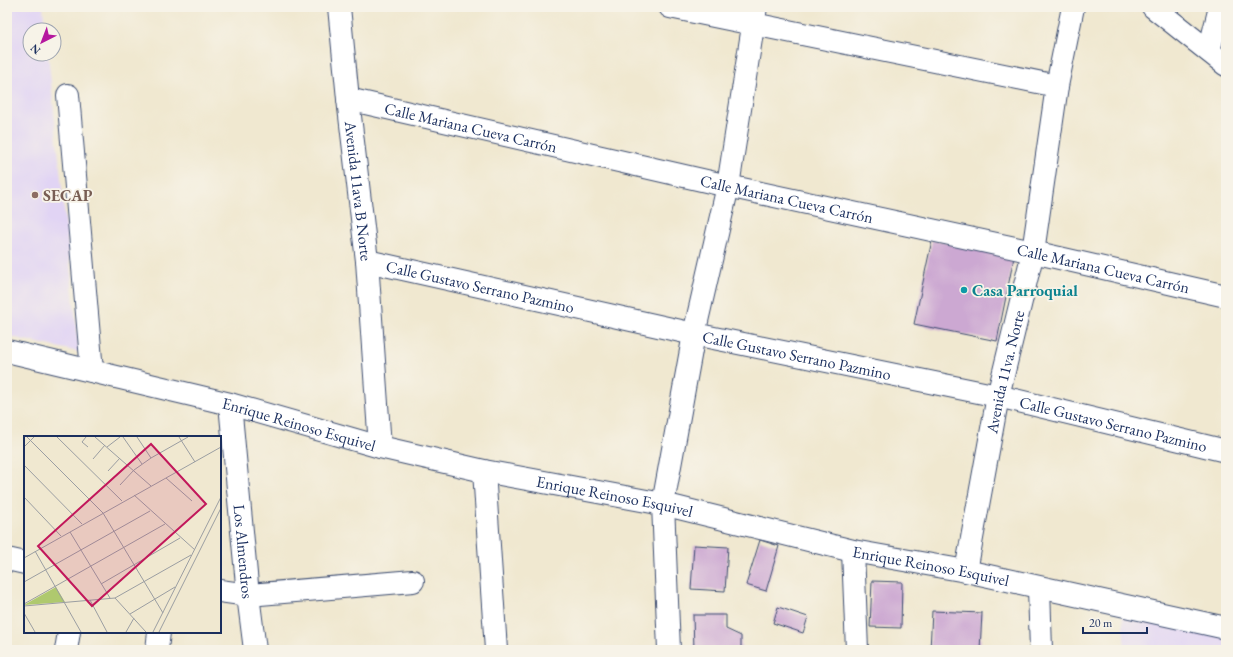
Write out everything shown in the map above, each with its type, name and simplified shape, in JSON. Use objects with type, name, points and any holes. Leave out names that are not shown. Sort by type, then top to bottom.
[{"type":"street","name":"Avenida 11ava B Norte","points":[[339,7],[367,261],[380,447]]},
{"type":"street","points":[[670,7],[755,16],[1057,86]]},
{"type":"street","name":"Avenida 11va. Norte","points":[[966,571],[998,396],[1033,252],[1057,86],[1072,7]]},
{"type":"street","points":[[1153,7],[1226,65]]},
{"type":"street","points":[[1209,51],[1220,7]]},
{"type":"street","points":[[669,650],[663,504],[694,334],[728,186],[755,16]]},
{"type":"street","points":[[68,96],[92,371]]},
{"type":"street","name":"Calle Mariana Cueva Carrón","points":[[348,99],[728,186],[1033,252],[1226,296]]},
{"type":"street","name":"Calle Gustavo Serrano Pazmino","points":[[367,261],[694,334],[998,396],[1226,451]]},
{"type":"street","name":"Enrique Reinoso Esquivel","points":[[7,351],[230,404],[380,447],[484,471],[663,504],[853,551],[966,571],[1226,628]]},
{"type":"street","name":"Los Almendros","points":[[230,404],[248,595],[255,650]]},
{"type":"street","points":[[484,471],[496,650]]},
{"type":"street","points":[[853,551],[857,650]]},
{"type":"street","points":[[7,559],[24,563]]},
{"type":"street","points":[[221,591],[248,595],[413,581]]},
{"type":"street","points":[[1039,588],[1041,650]]},
{"type":"street","points":[[66,650],[69,633]]},
{"type":"street","points":[[157,650],[159,633]]},
{"type":"shaded area","name":"SECAP","points":[[7,7],[43,7],[44,22],[22,22],[22,62],[49,62],[79,352],[7,336]]},
{"type":"shaded area","points":[[1122,612],[1226,634],[1226,650],[1125,650]]},
{"type":"building","name":"Casa Parroquial","points":[[932,240],[1014,257],[997,341],[914,324]]},
{"type":"building","points":[[760,540],[779,546],[766,591],[746,585]]},
{"type":"building","points":[[694,545],[728,547],[725,591],[691,589]]},
{"type":"building","points":[[872,581],[902,582],[901,628],[870,627]]},
{"type":"building","points":[[778,607],[808,617],[803,633],[773,623]]},
{"type":"building","points":[[932,611],[982,613],[980,650],[930,650]]},
{"type":"building","points":[[693,615],[726,615],[726,629],[741,636],[741,650],[694,650]]},
{"type":"place","name":"SECAP","points":[[35,195]]},
{"type":"place","name":"Casa Parroquial","points":[[964,290]]}]
